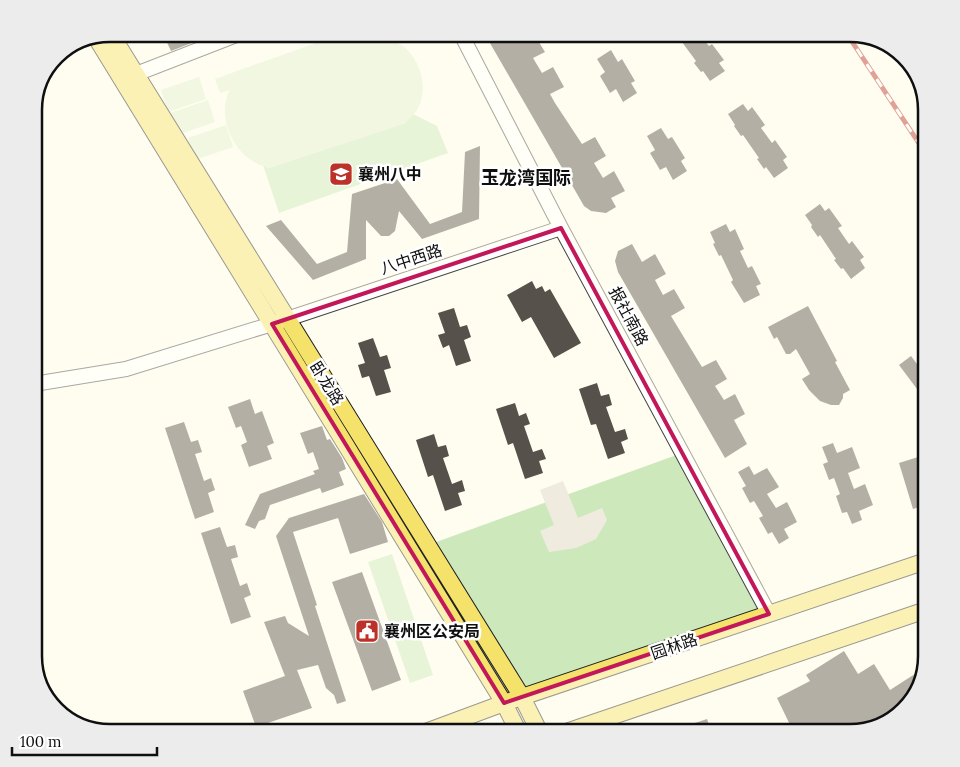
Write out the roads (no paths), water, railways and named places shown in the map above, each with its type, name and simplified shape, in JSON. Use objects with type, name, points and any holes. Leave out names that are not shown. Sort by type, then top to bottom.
[{"type":"main road","name":"卧龙路","points":[[116,42],[515,724]]},
{"type":"main road","name":"卧龙路","points":[[100,44],[522,697],[536,724]]},
{"type":"main road","name":"园林路","points":[[447,724],[504,703],[918,564]]},
{"type":"main road","points":[[590,724],[918,613]]},
{"type":"street","points":[[136,74],[218,42]]},
{"type":"street","name":"报社南路","points":[[465,42],[561,228],[769,614]]},
{"type":"street","name":"八中西路","points":[[43,383],[126,369],[279,321],[561,228]]},
{"type":"railway","points":[[853,43],[918,142]]},
{"type":"place","name":"襄州八中","points":[[341,174]]},
{"type":"place","name":"襄州区公安局","points":[[367,631]]},
{"type":"district","name":"玉龙湾国际","points":[[526,177]]}]
